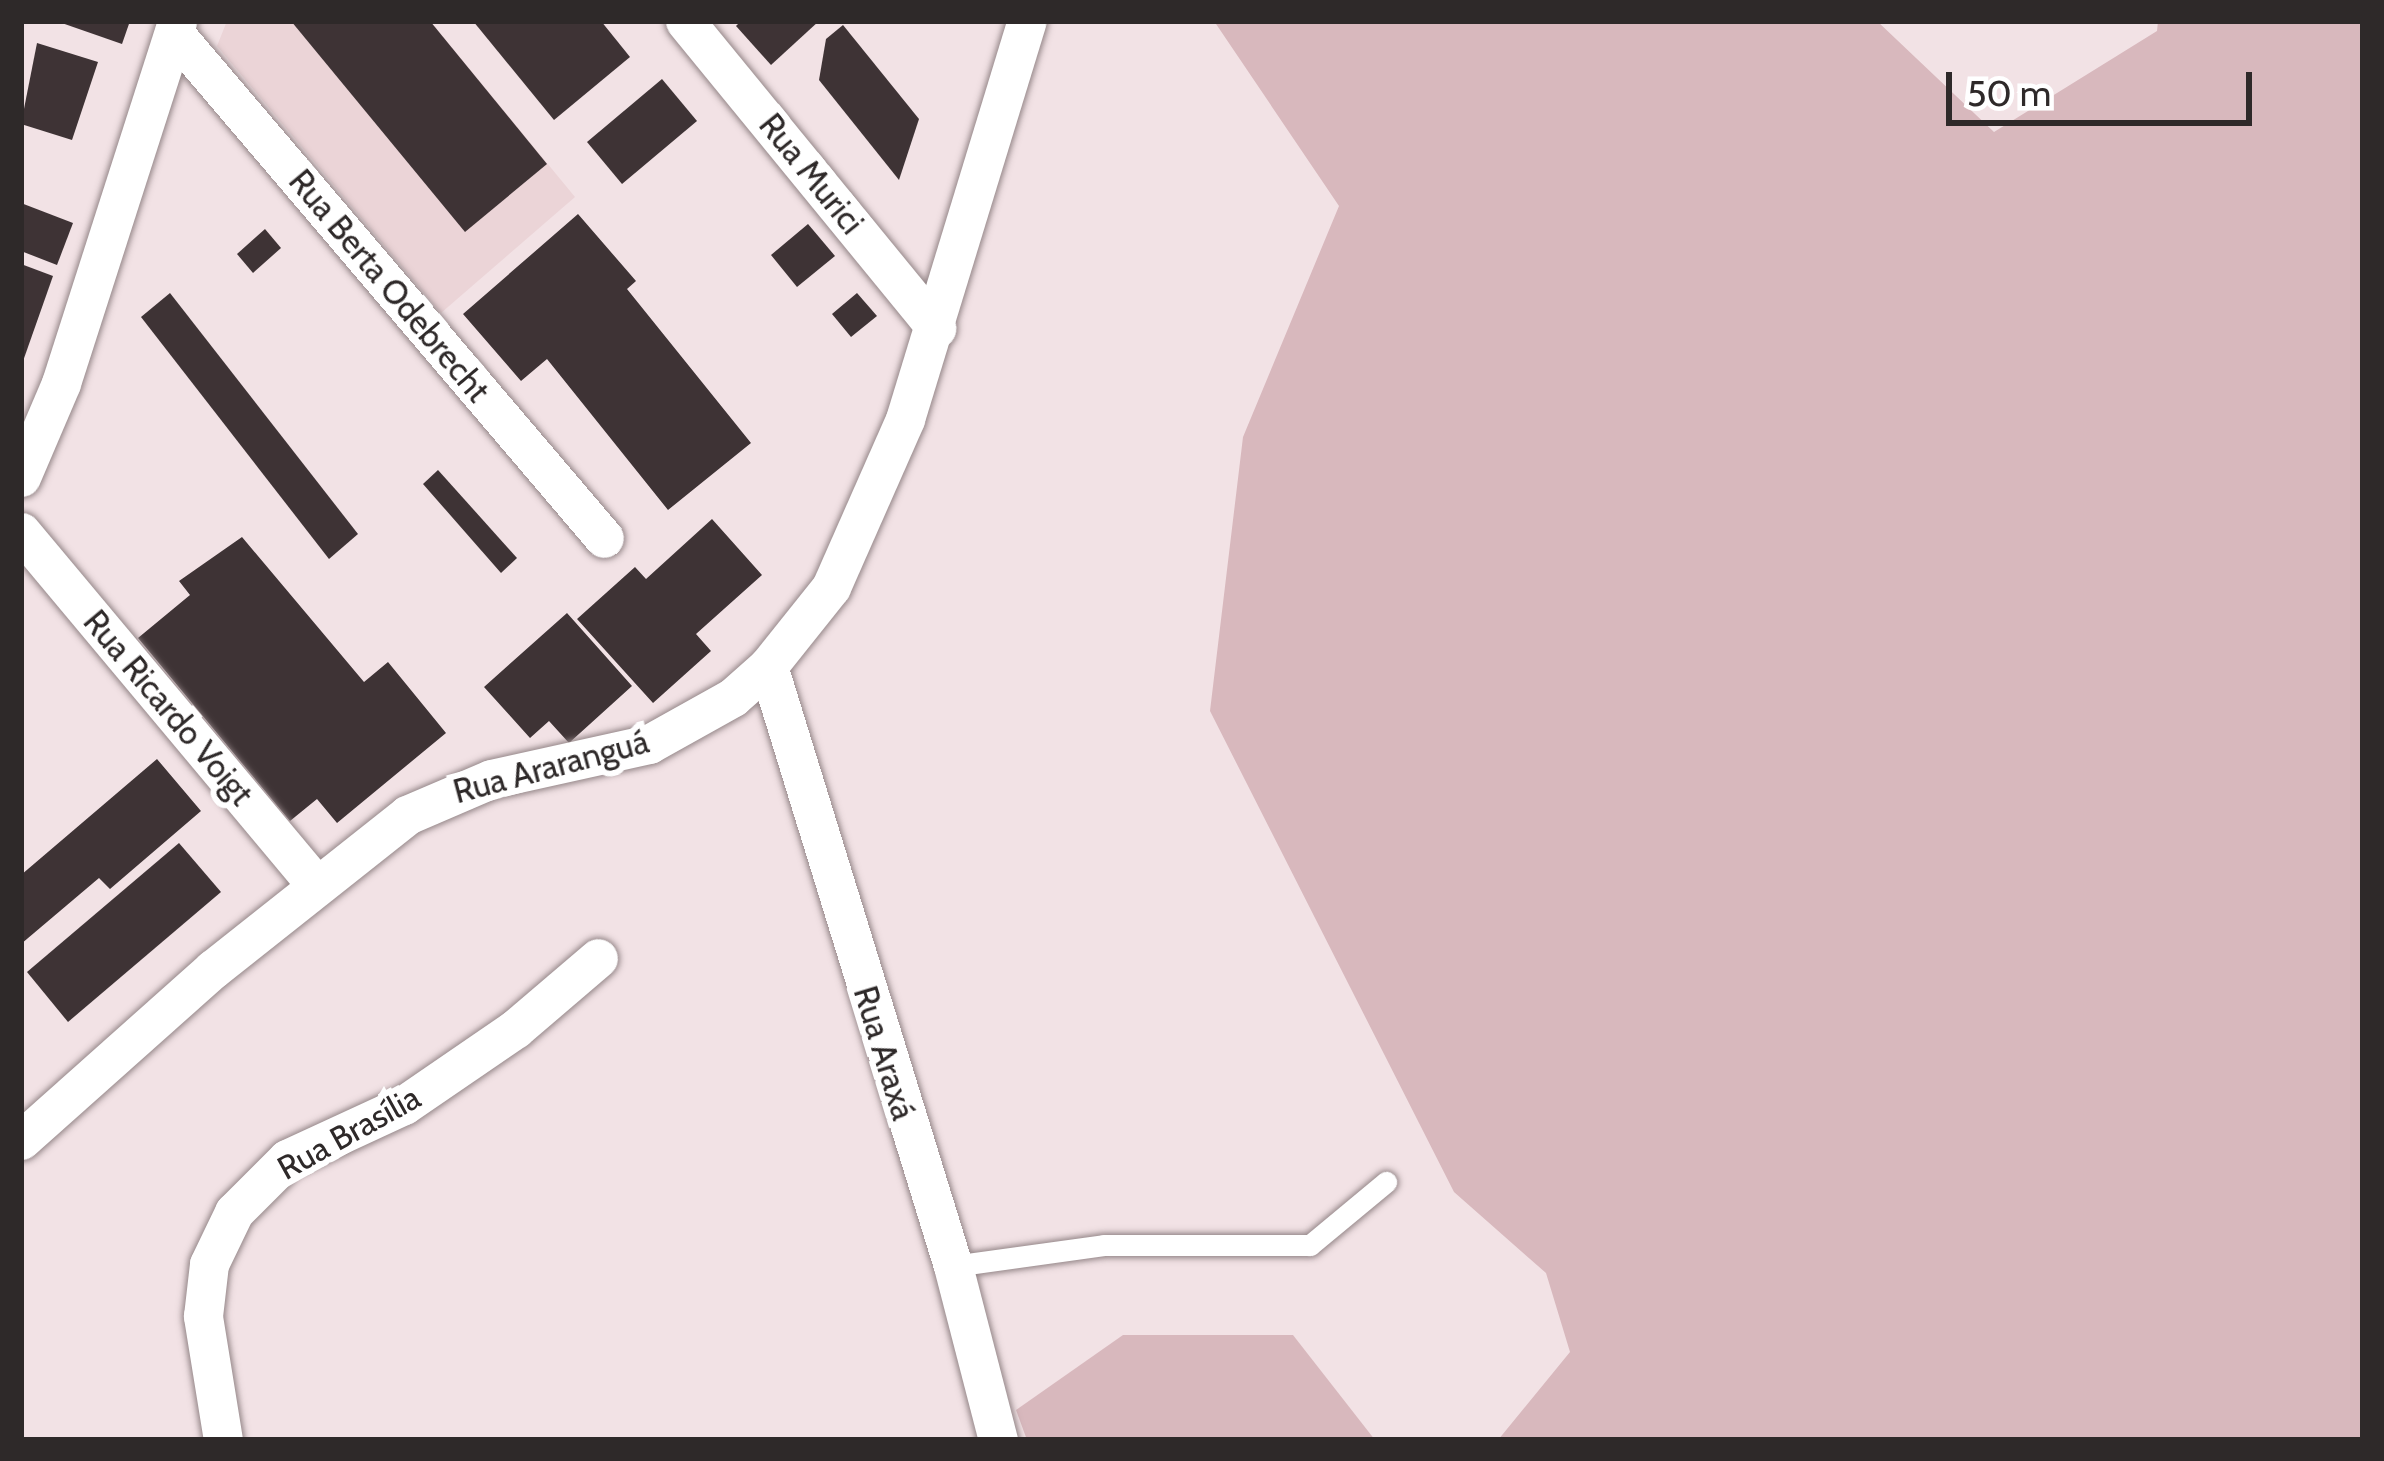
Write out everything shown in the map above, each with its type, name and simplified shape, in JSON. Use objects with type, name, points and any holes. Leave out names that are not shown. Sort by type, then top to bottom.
[{"type":"street","name":"Rua Murici","points":[[685,21],[936,328]]},
{"type":"street","name":"Rua Araranguá","points":[[21,1140],[315,884],[448,792],[650,744],[734,697],[768,666],[831,587],[936,328],[1028,21]]},
{"type":"street","points":[[21,477],[61,383],[175,27]]},
{"type":"street","name":"Rua Berta Odebrecht","points":[[175,27],[604,538]]},
{"type":"street","name":"Rua Ricardo Voigt","points":[[21,532],[315,884]]},
{"type":"street","name":"Rua Araxá","points":[[768,666],[952,1266],[998,1440]]},
{"type":"street","name":"Rua Brasília","points":[[223,1440],[203,1316],[209,1264],[234,1212],[287,1160],[404,1106],[514,1029],[598,958]]},
{"type":"lane","points":[[952,1266],[1104,1245],[1310,1245],[1386,1182]]},
{"type":"shaded area","points":[[227,21],[430,21],[575,197],[441,313],[217,46]]},
{"type":"shaded area","points":[[1214,21],[1877,21],[1994,132],[2157,31],[2158,21],[2363,21],[2363,1440],[1498,1440],[1570,1352],[1546,1273],[1454,1192],[1210,711],[1243,437],[1339,206]]},
{"type":"shaded area","points":[[1123,1335],[1293,1335],[1375,1440],[1027,1440],[1016,1410]]},
{"type":"building","points":[[56,21],[130,21],[122,44]]},
{"type":"building","points":[[291,21],[430,21],[547,164],[465,232]]},
{"type":"building","points":[[473,21],[601,21],[630,57],[554,120]]},
{"type":"building","points":[[741,21],[819,21],[771,65],[736,26]]},
{"type":"building","points":[[843,25],[919,119],[899,180],[819,80],[826,39]]},
{"type":"building","points":[[37,43],[98,62],[72,140],[21,124]]},
{"type":"building","points":[[662,79],[697,121],[622,184],[587,142]]},
{"type":"building","points":[[21,203],[73,223],[57,265],[21,251]]},
{"type":"building","points":[[578,214],[636,281],[627,289],[751,443],[668,510],[547,359],[521,381],[463,314]]},
{"type":"building","points":[[808,224],[835,256],[797,287],[771,255]]},
{"type":"building","points":[[265,229],[281,248],[253,273],[237,254]]},
{"type":"building","points":[[21,264],[53,276],[22,364],[21,364]]},
{"type":"building","points":[[170,293],[358,534],[329,559],[141,317]]},
{"type":"building","points":[[857,293],[877,316],[851,337],[832,314]]},
{"type":"building","points":[[438,470],[517,558],[501,573],[423,484]]},
{"type":"building","points":[[712,519],[762,575],[696,634],[711,651],[653,703],[577,619],[635,567],[646,579]]},
{"type":"building","points":[[242,537],[364,682],[388,662],[446,733],[337,823],[317,799],[290,821],[138,638],[190,595],[179,581]]},
{"type":"building","points":[[567,613],[632,686],[569,743],[549,721],[530,738],[484,687]]},
{"type":"building","points":[[157,759],[201,811],[110,889],[99,878],[21,944],[21,875]]},
{"type":"building","points":[[179,843],[221,892],[68,1022],[27,972]]}]
